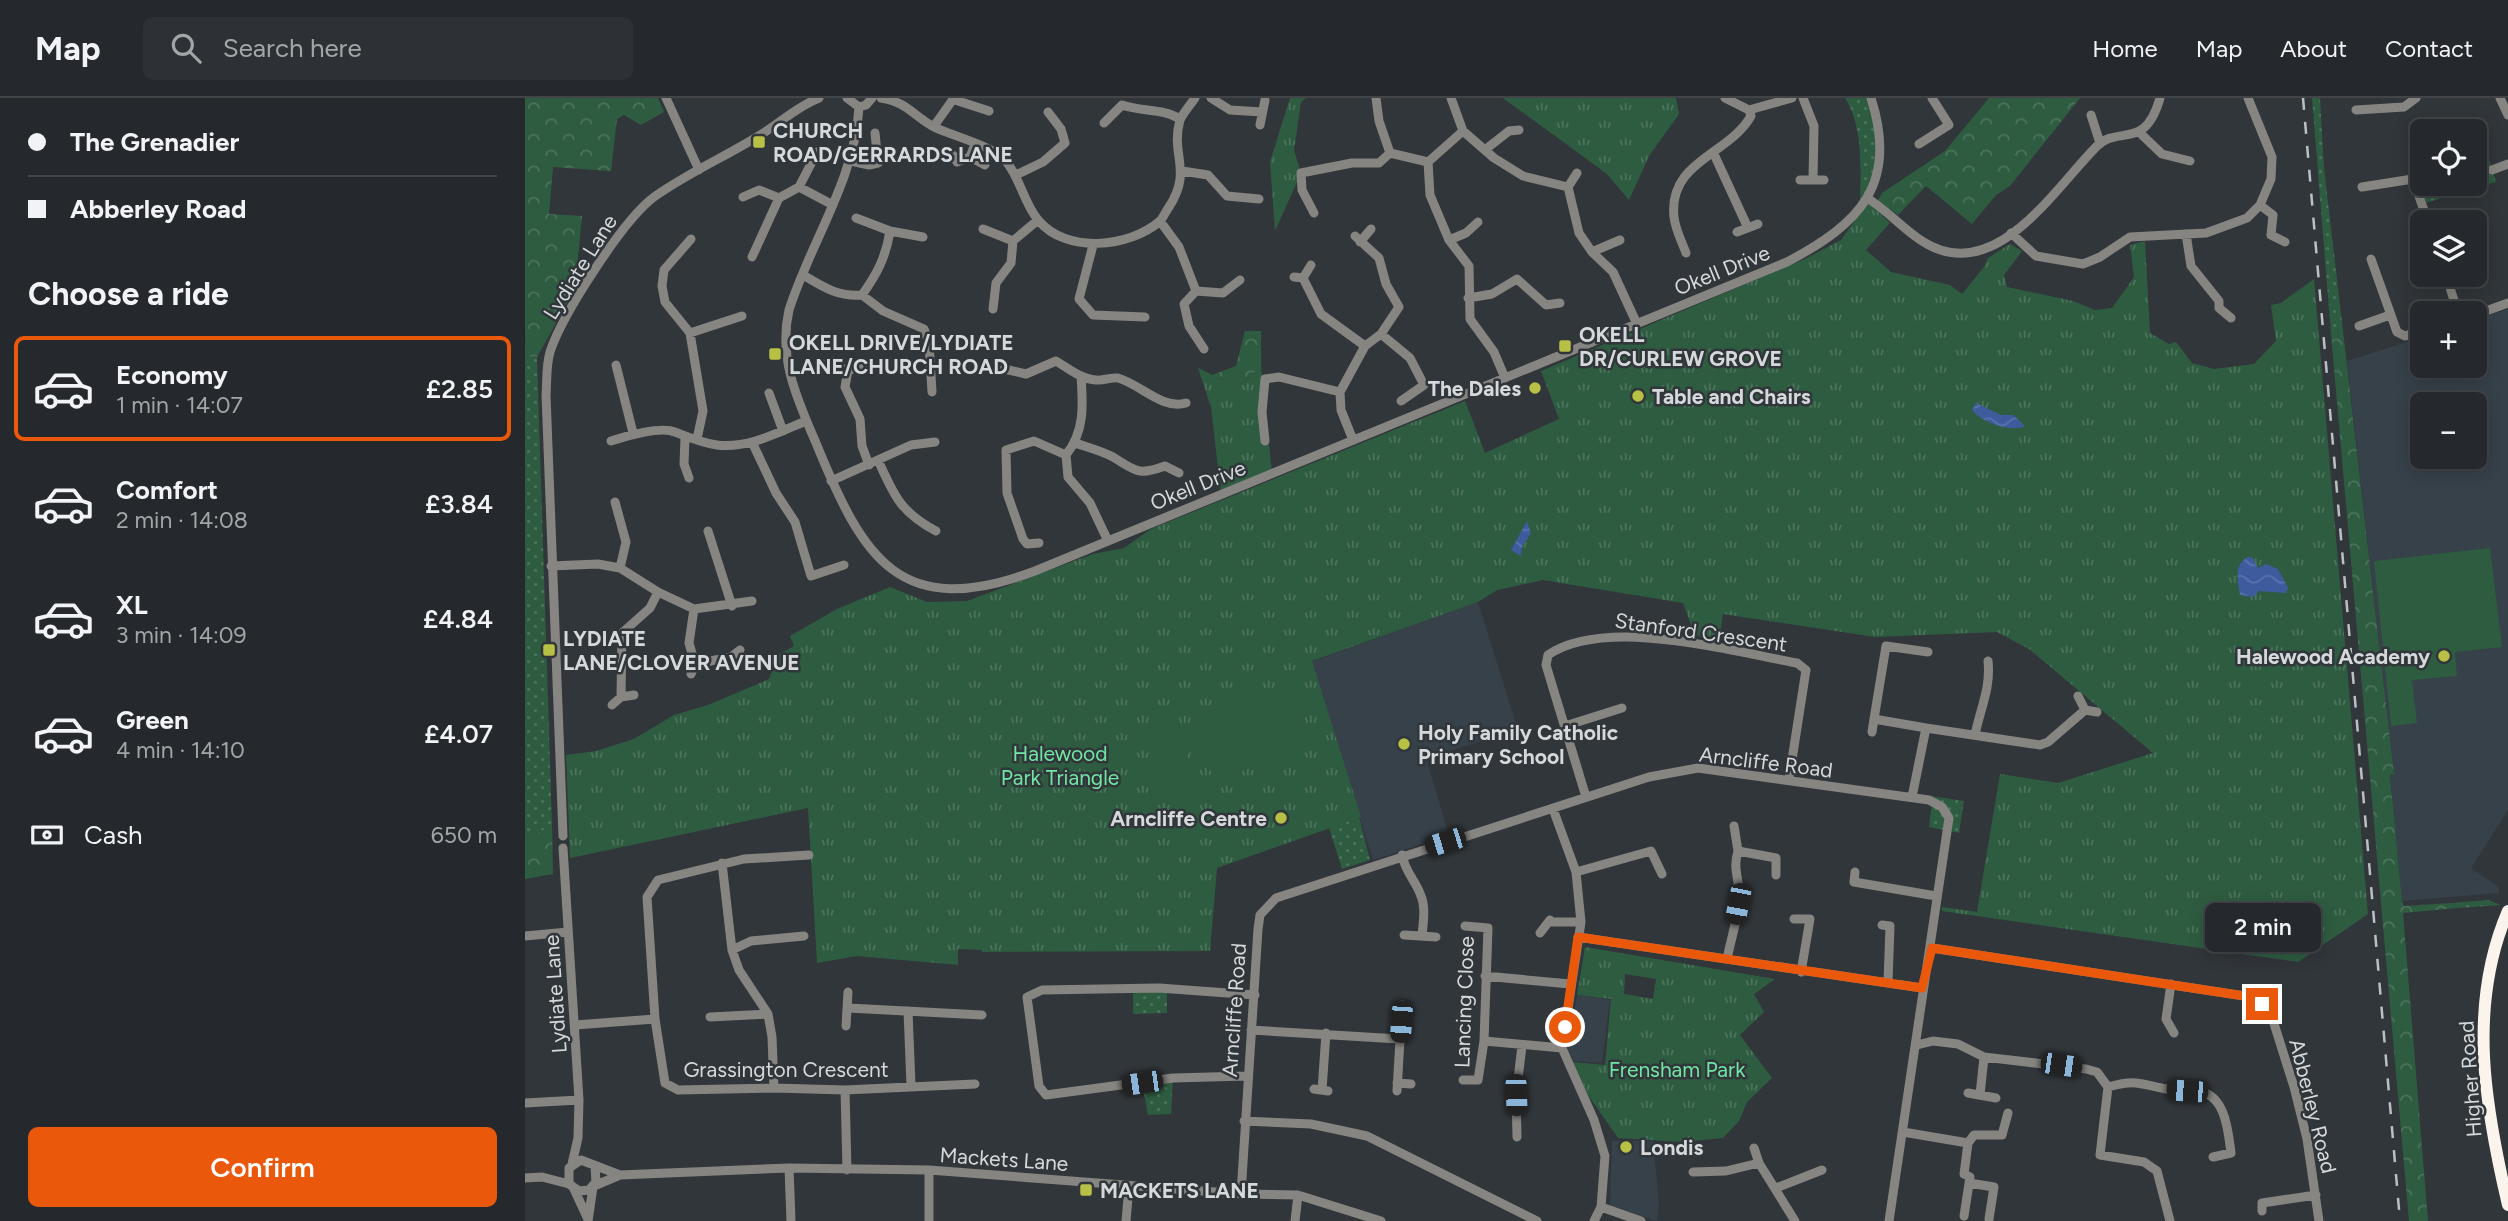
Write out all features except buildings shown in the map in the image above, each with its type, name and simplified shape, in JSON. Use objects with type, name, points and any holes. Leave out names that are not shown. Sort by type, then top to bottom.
[{"type":"highway","name":"Higher Road","points":[[2508,912],[2487,985],[2481,1033],[2491,1129],[2508,1205]]},
{"type":"street","points":[[666,98],[699,170]]},
{"type":"street","name":"Lydiate Lane","points":[[563,836],[546,395],[549,355],[578,300],[636,212],[659,194],[765,132],[803,104],[819,98]]},
{"type":"street","points":[[847,98],[859,107],[866,105],[872,98]]},
{"type":"street","points":[[881,98],[900,101],[933,126],[1002,157],[1016,175],[1038,220],[1067,239],[1093,245],[1115,243],[1160,221],[1179,191],[1182,171],[1179,148],[1180,119],[1195,98]]},
{"type":"street","points":[[1211,98],[1230,110],[1262,112]]},
{"type":"street","points":[[1376,98],[1379,121],[1390,153]]},
{"type":"street","points":[[1451,98],[1463,131],[1507,168],[1523,176],[1568,187]]},
{"type":"street","points":[[1725,98],[1749,110],[1792,98]]},
{"type":"street","points":[[1803,98],[1814,126],[1813,180]]},
{"type":"street","name":"Okell Drive","points":[[859,107],[851,160],[789,310],[785,344],[789,374],[831,481],[852,525],[877,557],[900,575],[929,586],[959,589],[992,585],[1108,541],[1787,262],[1821,244],[1852,219],[1867,198],[1877,174],[1880,145],[1871,98]]},
{"type":"street","points":[[1919,144],[1949,125],[1932,98]]},
{"type":"street","points":[[1867,198],[1922,241],[1940,249],[1969,254],[1998,246],[2061,188],[2100,143],[2140,133],[2156,112],[2160,98]]},
{"type":"street","points":[[2011,233],[2036,256],[2083,264],[2100,257],[2130,237],[2186,234],[2222,228],[2247,218],[2260,205],[2271,179],[2272,157],[2248,98]]},
{"type":"street","points":[[2356,110],[2403,107],[2416,98]]},
{"type":"street","points":[[2500,98],[2508,115]]},
{"type":"street","points":[[933,126],[954,99],[989,111]]},
{"type":"street","points":[[1260,125],[1265,100]]},
{"type":"street","points":[[1104,123],[1121,101],[1143,112],[1168,111],[1180,119]]},
{"type":"street","points":[[1686,253],[1674,219],[1675,196],[1684,174],[1743,130],[1751,116],[1749,110]]},
{"type":"street","points":[[1016,175],[1043,162],[1065,143],[1061,129],[1048,112]]},
{"type":"street","points":[[2091,115],[2100,143]]},
{"type":"street","points":[[1486,149],[1509,131],[1519,130]]},
{"type":"street","points":[[1428,162],[1463,131]]},
{"type":"street","points":[[851,160],[869,165],[878,163],[875,133]]},
{"type":"street","points":[[2140,133],[2162,154],[2190,161]]},
{"type":"street","points":[[953,156],[957,162],[970,157],[975,144]]},
{"type":"street","points":[[752,257],[779,198],[799,187],[817,152]]},
{"type":"street","points":[[1713,152],[1748,228]]},
{"type":"street","points":[[1390,153],[1428,162]]},
{"type":"street","points":[[1314,213],[1302,190],[1301,173],[1352,163],[1379,163],[1390,153]]},
{"type":"street","points":[[970,157],[985,165]]},
{"type":"street","points":[[1428,162],[1430,195],[1449,240],[1469,266],[1470,319],[1494,352],[1505,378]]},
{"type":"street","points":[[2492,170],[2508,164]]},
{"type":"street","points":[[1182,171],[1208,175],[1227,196],[1259,199]]},
{"type":"street","points":[[1577,173],[1568,187],[1579,233],[1592,252],[1613,272],[1637,324]]},
{"type":"street","points":[[2362,187],[2413,179],[2424,210]]},
{"type":"street","points":[[1800,180],[1825,180]]},
{"type":"street","points":[[799,187],[833,205]]},
{"type":"street","points":[[743,197],[759,190],[779,198]]},
{"type":"street","points":[[2260,205],[2273,215],[2271,235],[2285,242]]},
{"type":"street","points":[[856,218],[890,231],[923,237]]},
{"type":"street","points":[[993,309],[996,283],[1011,263],[1013,242],[1038,220]]},
{"type":"street","points":[[1160,221],[1179,247],[1196,291]]},
{"type":"street","points":[[1449,240],[1466,233],[1478,222]]},
{"type":"street","points":[[1737,232],[1758,224]]},
{"type":"street","points":[[983,229],[1013,242]]},
{"type":"street","points":[[1353,440],[1341,410],[1340,392],[1366,346],[1381,334],[1399,307],[1386,284],[1379,258],[1358,239],[1371,229]]},
{"type":"street","points":[[862,295],[879,272],[887,251],[890,231]]},
{"type":"street","points":[[2186,234],[2191,266],[2219,301],[2219,308],[2231,318]]},
{"type":"street","points":[[691,239],[668,264],[661,286],[665,302],[690,333],[703,411],[697,439]]},
{"type":"street","points":[[1592,252],[1620,240]]},
{"type":"street","points":[[1093,245],[1079,299],[1093,315],[1145,317]]},
{"type":"street","points":[[2371,258],[2397,332],[2405,336],[2410,334]]},
{"type":"street","points":[[1311,265],[1299,278],[1321,314],[1366,346]]},
{"type":"street","points":[[803,275],[830,291],[846,296],[862,295],[883,312],[924,329],[929,343],[932,392]]},
{"type":"street","points":[[1468,298],[1492,294],[1517,279],[1546,305],[1560,303]]},
{"type":"street","points":[[1196,291],[1223,293],[1240,280]]},
{"type":"street","points":[[1196,291],[1184,304],[1189,326],[1203,349]]},
{"type":"street","points":[[2487,311],[2508,303]]},
{"type":"street","points":[[2359,326],[2390,315]]},
{"type":"street","points":[[690,333],[742,316]]},
{"type":"street","points":[[1381,334],[1410,358],[1429,386],[1401,401]]},
{"type":"street","points":[[1004,369],[1026,374],[1056,361],[1081,376],[1097,380],[1118,378],[1162,400],[1179,404],[1186,402]]},
{"type":"street","points":[[616,365],[633,433]]},
{"type":"street","points":[[821,365],[848,370],[863,367]]},
{"type":"street","points":[[848,370],[845,387],[860,419],[862,446],[899,505],[915,520],[936,531]]},
{"type":"street","points":[[1081,376],[1083,414],[1075,443],[1066,454],[1068,477],[1090,503],[1108,541]]},
{"type":"street","points":[[1265,441],[1262,412],[1265,379],[1279,377],[1340,392]]},
{"type":"street","points":[[769,393],[783,430]]},
{"type":"street","points":[[611,441],[633,433],[674,430],[685,438],[717,445],[753,442],[806,421]]},
{"type":"street","points":[[685,438],[684,464],[689,478]]},
{"type":"street","points":[[1039,543],[1023,547],[1007,494],[1006,450],[1034,441],[1066,454]]},
{"type":"street","points":[[753,442],[776,493],[795,522],[809,580],[844,565]]},
{"type":"street","points":[[831,481],[911,445],[935,442]]},
{"type":"street","points":[[1075,443],[1112,456],[1131,470],[1148,473],[1165,466],[1179,473]]},
{"type":"street","points":[[615,502],[626,542],[620,568]]},
{"type":"street","points":[[708,531],[732,606]]},
{"type":"street","points":[[551,566],[598,564],[620,568],[658,592],[694,609],[732,606],[752,601]]},
{"type":"street","points":[[621,697],[622,633],[650,608],[658,592]]},
{"type":"street","points":[[691,674],[695,664],[689,643],[694,609]]},
{"type":"street","name":"Stanford Crescent","points":[[1586,797],[1546,665],[1548,655],[1561,646],[1598,636],[1699,645],[1797,663],[1806,670],[1789,779]]},
{"type":"street","points":[[1873,732],[1886,646],[1928,652]]},
{"type":"street","points":[[695,664],[730,657],[740,650]]},
{"type":"street","points":[[1975,735],[1979,712],[1989,687],[1988,662]]},
{"type":"street","points":[[612,705],[621,697],[634,695]]},
{"type":"street","points":[[2078,696],[2084,712]]},
{"type":"street","points":[[1565,726],[1622,708]]},
{"type":"street","points":[[1874,719],[2040,745],[2048,742],[2084,712],[2097,712]]},
{"type":"street","points":[[1912,797],[1926,728]]},
{"type":"street","name":"Arncliffe Road","points":[[1241,1194],[1246,1076],[1260,915],[1264,906],[1276,898],[1402,855],[1649,777],[1698,768],[1929,800],[1942,807],[1949,818],[1936,896],[1932,948],[1922,988],[1917,1045],[1889,1221]]},
{"type":"street","points":[[1553,809],[1576,872],[1581,922],[1562,1048],[1594,1120],[1605,1156],[1601,1207],[1594,1221]]},
{"type":"street","points":[[1727,959],[1739,890],[1734,873],[1738,851],[1734,826]]},
{"type":"street","name":"Lydiate Lane","points":[[563,848],[579,1100],[578,1138],[570,1166]]},
{"type":"street","points":[[1738,851],[1776,858],[1776,875]]},
{"type":"street","points":[[1576,872],[1651,852],[1662,874]]},
{"type":"street","name":"Grassington Crescent","points":[[809,855],[722,863],[658,880],[647,897],[655,1019],[665,1083],[678,1090],[845,1090],[975,1084]]},
{"type":"street","points":[[1402,855],[1407,874],[1420,894],[1423,905],[1422,936]]},
{"type":"street","points":[[722,863],[732,950],[739,970],[768,1014],[772,1037],[774,1088]]},
{"type":"street","points":[[1855,872],[1854,882],[1936,896]]},
{"type":"street","points":[[1794,919],[1809,919],[1801,972]]},
{"type":"street","points":[[1540,933],[1551,921],[1581,922]]},
{"type":"street","points":[[1882,925],[1890,926],[1888,982]]},
{"type":"street","name":"Lancing Close","points":[[1463,1080],[1478,1080],[1483,1041],[1488,928],[1465,926]]},
{"type":"street","points":[[525,936],[568,932]]},
{"type":"street","points":[[1404,935],[1436,937]]},
{"type":"street","points":[[732,950],[751,941],[804,936]]},
{"type":"street","points":[[1578,937],[1922,988]]},
{"type":"street","name":"Abberley Road","points":[[1932,948],[2251,997],[2271,1014],[2301,1113],[2319,1221]]},
{"type":"street","points":[[1485,975],[1570,985]]},
{"type":"street","points":[[2171,984],[2166,1019],[2174,1033]]},
{"type":"street","points":[[1246,1076],[1173,1078],[1046,1096],[1039,1086],[1027,997],[1042,990],[1159,988],[1255,995]]},
{"type":"street","points":[[846,1026],[848,992]]},
{"type":"street","points":[[1402,1005],[1397,1087],[1411,1084]]},
{"type":"street","points":[[848,1008],[982,1015]]},
{"type":"street","points":[[908,1011],[911,1085]]},
{"type":"street","points":[[710,1017],[768,1014]]},
{"type":"street","points":[[575,1025],[655,1019]]},
{"type":"street","points":[[1251,1030],[1399,1039]]},
{"type":"street","points":[[1321,1090],[1326,1033]]},
{"type":"street","points":[[1483,1041],[1562,1048]]},
{"type":"street","points":[[1917,1045],[1933,1041],[1958,1044],[1984,1056],[2097,1072],[2108,1087],[2100,1155],[2144,1162],[2157,1171],[2170,1221]]},
{"type":"street","points":[[1517,1137],[1516,1095],[1522,1046]]},
{"type":"street","points":[[1980,1095],[1984,1056]]},
{"type":"street","points":[[2108,1087],[2138,1082],[2165,1089],[2201,1091],[2211,1097],[2225,1117],[2231,1153],[2213,1157]]},
{"type":"street","points":[[845,1090],[847,1170]]},
{"type":"street","points":[[1968,1093],[1996,1098]]},
{"type":"street","points":[[525,1103],[579,1100]]},
{"type":"street","points":[[1964,1216],[1971,1177],[1964,1174],[1968,1143],[1974,1135],[2001,1135],[2008,1113]]},
{"type":"street","points":[[1244,1121],[1311,1124],[1367,1136],[1537,1221]]},
{"type":"street","points":[[1903,1132],[1968,1143]]},
{"type":"street","name":"Lydiate Lane","points":[[578,1138],[591,1164]]},
{"type":"street","points":[[1754,1148],[1759,1163],[1795,1221]]},
{"type":"street","points":[[1693,1172],[1726,1171],[1759,1163]]},
{"type":"street","points":[[525,1178],[542,1177],[570,1166],[591,1164],[597,1177],[588,1220]]},
{"type":"street","name":"Mackets Lane","points":[[591,1164],[620,1175]]},
{"type":"street","points":[[570,1166],[571,1187],[588,1220]]},
{"type":"street","points":[[789,1168],[791,1221]]},
{"type":"street","name":"Mackets Lane","points":[[593,1187],[620,1175],[789,1168],[929,1170],[1241,1194],[1297,1195],[1381,1221]]},
{"type":"street","points":[[929,1170],[929,1221]]},
{"type":"street","points":[[1776,1188],[1822,1170]]},
{"type":"street","points":[[542,1177],[584,1191],[593,1187]]},
{"type":"street","points":[[1969,1183],[1994,1188],[1989,1219]]},
{"type":"street","points":[[1126,1221],[1129,1186]]},
{"type":"street","points":[[1296,1221],[1297,1195]]},
{"type":"street","points":[[2262,1211],[2262,1203],[2316,1195]]},
{"type":"street","points":[[1601,1207],[1641,1221]]},
{"type":"shaded area","name":"Halewood Academy","points":[[2508,309],[2508,810],[2471,868],[2499,887],[2499,893],[2402,901],[2390,775],[2394,774],[2347,361],[2410,341],[2410,378],[2487,378],[2487,316]]},
{"type":"shaded area","name":"Holy Family Catholic Primary School","points":[[1478,602],[1518,730],[1426,758],[1449,835],[1373,860],[1311,662]]},
{"type":"shaded area","points":[[1577,995],[1610,1000],[1602,1063],[1574,1061],[1568,1050]]},
{"type":"shaded area","points":[[1612,1141],[1653,1141],[1659,1204],[1657,1221],[1610,1206]]},
{"type":"green space","points":[[525,98],[658,98],[664,112],[641,125],[624,115],[617,119],[611,171],[553,167],[549,214],[582,216],[575,289],[537,357],[527,356],[525,332]]},
{"type":"green space","points":[[1290,98],[1306,98],[1301,102],[1294,150],[1301,173],[1275,231],[1270,162]]},
{"type":"green space","points":[[1503,98],[1676,98],[1679,114],[1649,156],[1629,200],[1607,174]]},
{"type":"green space","points":[[1845,98],[1870,98],[1880,160],[1860,209],[1859,138]]},
{"type":"green space","points":[[1989,98],[2080,98],[2010,186],[1996,195],[1972,224],[1926,186],[1898,215],[1878,200],[1882,193],[1945,151]]},
{"type":"green space","points":[[2312,98],[2320,98],[2324,168],[2343,331],[2331,334]]},
{"type":"green space","points":[[2487,160],[2496,182],[2487,185]]},
{"type":"green space","points":[[2419,196],[2449,196],[2422,204]]},
{"type":"green space","name":"Halewood Park Triangle","points":[[1868,202],[1890,223],[1866,250],[1891,272],[1950,285],[1962,294],[1988,258],[2010,244],[2022,251],[2004,275],[2007,287],[2073,301],[2095,310],[2112,308],[2134,277],[2130,245],[2145,241],[2150,333],[2169,344],[2176,342],[2192,363],[2214,369],[2254,364],[2276,341],[2271,305],[2281,303],[2314,279],[2368,914],[2298,962],[1942,911],[1942,907],[1977,912],[2000,774],[2058,783],[2153,753],[2029,649],[1997,632],[1875,637],[1723,614],[1719,639],[1695,635],[1683,603],[1543,580],[1497,590],[1478,602],[1312,661],[1361,817],[1217,868],[1210,951],[982,952],[958,949],[958,965],[857,956],[817,963],[808,808],[570,858],[566,755],[596,751],[634,739],[674,715],[708,705],[769,679],[778,655],[794,646],[790,636],[837,609],[890,587],[927,602],[967,601],[1093,554],[1124,548],[1151,529],[1465,401],[1485,453],[1559,419],[1541,371],[1805,259],[1841,240]]},
{"type":"green space","points":[[1245,331],[1261,331],[1261,367],[1237,387],[1212,375],[1236,366]]},
{"type":"green space","points":[[2343,331],[2394,774],[2390,775],[2402,901],[2404,906],[2452,903],[2458,908],[2403,913],[2428,1221],[2409,1221],[2331,334]]},
{"type":"green space","points":[[525,332],[527,356],[537,357],[552,826],[525,839]]},
{"type":"green space","points":[[1261,367],[1272,473],[1221,494],[1211,407],[1198,368],[1237,387]]},
{"type":"green space","points":[[2490,548],[2502,647],[2455,652],[2457,676],[2412,680],[2417,723],[2391,726],[2374,561]]},
{"type":"green space","points":[[1291,684],[1312,748],[1214,780],[1193,716]]},
{"type":"green space","points":[[1178,721],[1184,742],[1148,753],[1141,733]]},
{"type":"green space","points":[[1184,746],[1198,790],[1155,804],[1140,760]]},
{"type":"green space","points":[[1931,796],[1964,801],[1959,833],[1929,827],[1932,802],[1923,799]]},
{"type":"green space","points":[[1359,817],[1370,860],[1342,869],[1329,828]]},
{"type":"green space","points":[[552,826],[553,874],[525,879],[525,839]]},
{"type":"green space","points":[[2488,900],[2501,905],[2458,908],[2452,903]]},
{"type":"green space","name":"Frensham Park","points":[[1585,947],[1775,979],[1754,994],[1764,1012],[1740,1035],[1772,1078],[1747,1102],[1739,1121],[1723,1138],[1681,1142],[1618,1138],[1588,1095],[1573,1062],[1605,1065],[1611,999],[1577,995]],"holes":[[[1625,974],[1656,979],[1653,999],[1624,994]]]},
{"type":"green space","points":[[1167,988],[1167,1013],[1133,1014],[1133,989]]},
{"type":"green space","points":[[1173,1078],[1171,1114],[1148,1115],[1142,1083]]},
{"type":"water","points":[[1976,403],[2001,415],[2013,415],[2025,426],[2012,428],[1989,422],[1972,410]]},
{"type":"water","points":[[1527,521],[1531,533],[1522,547],[1521,556],[1511,550]]},
{"type":"water","points":[[2248,557],[2253,558],[2258,568],[2266,564],[2278,569],[2288,588],[2286,593],[2259,591],[2253,597],[2240,595],[2238,569]]},
{"type":"railway","points":[[2303,98],[2400,1221]]},
{"type":"place","name":"CHURCH ROAD/GERRARDS LANE","points":[[759,142]]},
{"type":"place","name":"OKELL DR/CURLEW GROVE","points":[[1565,346]]},
{"type":"place","name":"OKELL DRIVE/LYDIATE LANE/CHURCH ROAD","points":[[775,354]]},
{"type":"place","name":"The Dales","points":[[1535,388]]},
{"type":"place","name":"Table and Chairs","points":[[1638,396]]},
{"type":"place","name":"LYDIATE LANE/CLOVER AVENUE","points":[[549,650]]},
{"type":"place","name":"Halewood Academy","points":[[2444,656]]},
{"type":"place","name":"Holy Family Catholic Primary School","points":[[1404,744]]},
{"type":"place","name":"Arncliffe Centre","points":[[1281,818]]},
{"type":"place","name":"Londis","points":[[1626,1147]]},
{"type":"place","name":"MACKETS LANE","points":[[1086,1190]]},
{"type":"route","points":[[1565,1027],[1578,937],[1922,988],[1932,948],[2251,997],[2262,1004]]}]
